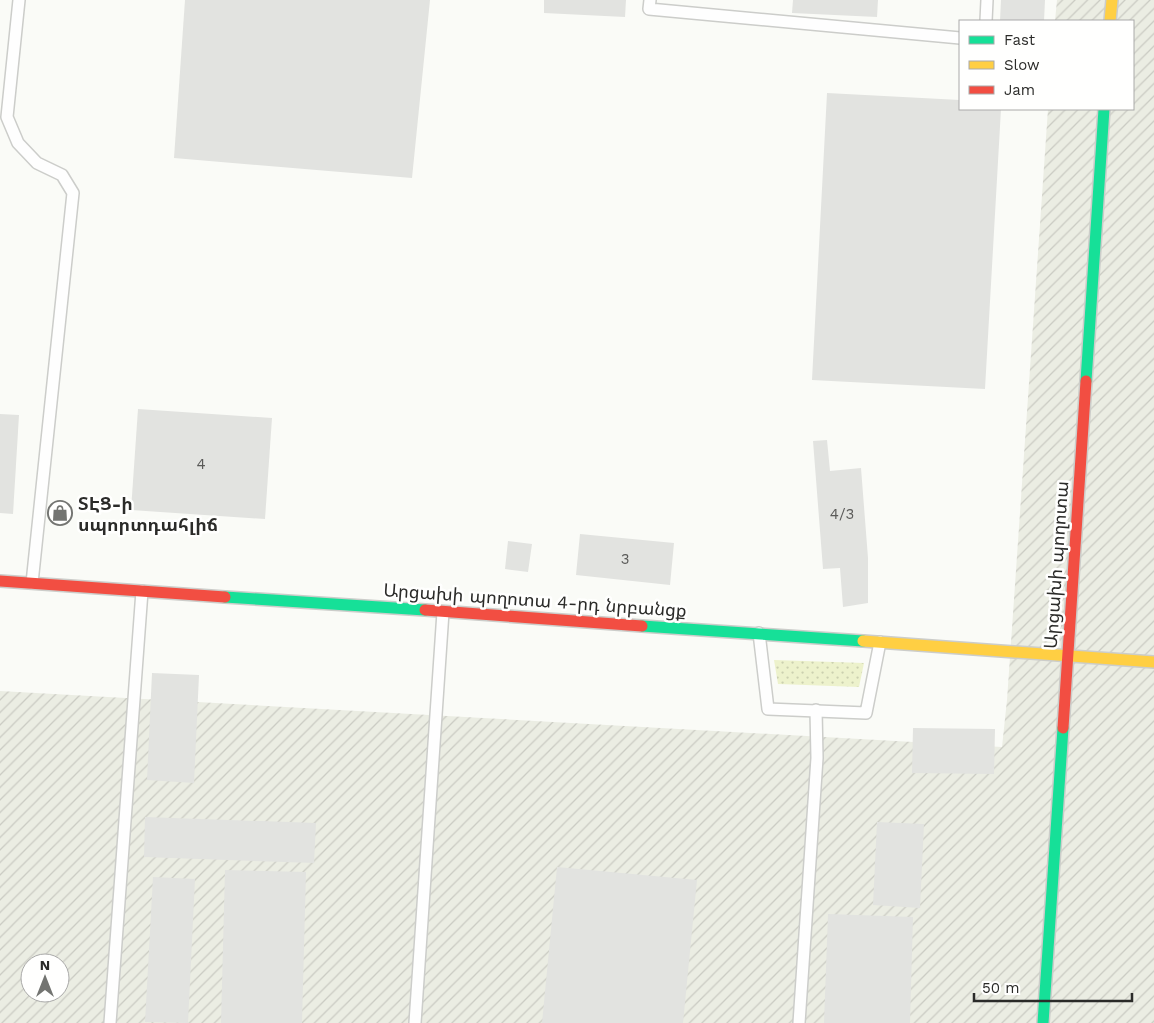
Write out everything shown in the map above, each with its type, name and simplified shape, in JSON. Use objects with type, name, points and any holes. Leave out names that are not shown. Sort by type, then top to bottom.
[{"type":"street","points":[[1110,20],[1112,0]]},
{"type":"street","name":"Արցախի պողոտա","points":[[1043,1023],[1104,110]]},
{"type":"street","name":"Արցախի պողոտա 4-րդ նրբանցք","points":[[0,581],[1067,654],[1154,662]]},
{"type":"lane","points":[[19,0],[7,117],[18,143],[37,163],[62,175],[74,193],[32,583]]},
{"type":"lane","points":[[650,0],[649,9],[959,38]]},
{"type":"lane","points":[[986,20],[987,0]]},
{"type":"lane","points":[[110,1023],[142,591]]},
{"type":"lane","points":[[416,1023],[443,612]]},
{"type":"lane","points":[[759,633],[768,709],[866,712],[880,642]]},
{"type":"lane","points":[[799,1023],[817,758],[816,710]]},
{"type":"shaded area","points":[[1057,0],[1154,0],[1154,1023],[0,1023],[0,691],[1002,747],[1007,700],[1048,110],[1134,110],[1134,20],[1055,20]]},
{"type":"green space","points":[[774,660],[864,663],[859,687],[778,684]]},
{"type":"building","points":[[185,0],[430,0],[412,178],[174,158]]},
{"type":"building","points":[[544,0],[626,0],[625,17],[544,13]]},
{"type":"building","points":[[793,0],[878,0],[877,17],[792,13]]},
{"type":"building","points":[[1001,0],[1045,0],[1044,20],[1000,20]]},
{"type":"building","points":[[827,93],[959,100],[959,110],[1001,110],[985,389],[812,380]]},
{"type":"building","points":[[138,409],[272,418],[265,519],[131,510]]},
{"type":"building","points":[[0,414],[19,415],[13,514],[0,513]]},
{"type":"building","points":[[827,440],[830,471],[861,468],[868,558],[868,603],[843,607],[840,568],[823,569],[813,441]]},
{"type":"building","points":[[580,534],[674,543],[670,585],[576,575]]},
{"type":"building","points":[[508,541],[532,544],[528,572],[505,569]]},
{"type":"building","points":[[152,673],[199,675],[194,783],[147,780]]},
{"type":"building","points":[[913,728],[995,729],[994,774],[912,773]]},
{"type":"building","points":[[145,817],[316,823],[314,863],[144,857]]},
{"type":"building","points":[[877,822],[924,824],[920,908],[873,905]]},
{"type":"building","points":[[557,867],[697,880],[683,1023],[542,1023]]},
{"type":"building","points":[[225,870],[306,872],[302,1023],[221,1023]]},
{"type":"building","points":[[153,877],[195,879],[188,1023],[145,1022]]},
{"type":"building","points":[[828,914],[913,917],[910,1023],[824,1023]]},
{"type":"traffic: fast","points":[[1086,381],[1104,110]]},
{"type":"traffic: fast","points":[[225,597],[425,610]]},
{"type":"traffic: fast","points":[[642,626],[863,641]]},
{"type":"traffic: fast","points":[[1043,1023],[1063,728]]},
{"type":"traffic: slow","points":[[1110,20],[1112,0]]},
{"type":"traffic: slow","points":[[863,641],[1154,662]]},
{"type":"traffic: jam","points":[[1063,728],[1086,381]]},
{"type":"traffic: jam","points":[[0,581],[225,597]]},
{"type":"traffic: jam","points":[[425,610],[642,626]]},
{"type":"place","name":"ՏԷՑ-ի սպորտդահլիճ","points":[[60,513]]}]
